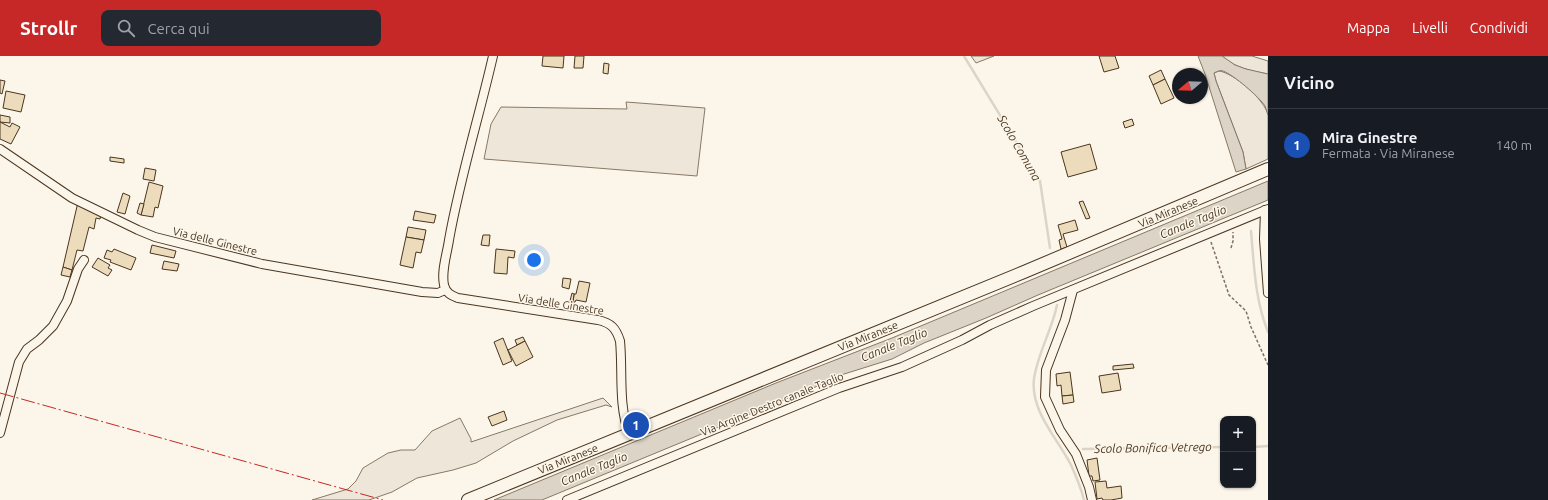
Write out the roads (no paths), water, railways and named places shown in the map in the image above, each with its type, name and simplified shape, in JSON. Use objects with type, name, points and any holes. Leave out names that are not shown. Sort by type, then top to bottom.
[{"type":"main road","name":"Via Miranese","points":[[468,500],[1024,272],[1268,169]]},
{"type":"street","points":[[445,290],[443,283],[444,271],[461,176],[484,96],[493,56]]},
{"type":"street","name":"Via delle Ginestre","points":[[0,149],[72,198],[155,238],[262,264],[422,292],[438,293],[445,290],[449,294],[458,298],[598,320],[612,325],[617,332],[620,341],[622,398],[629,434]]},
{"type":"street","name":"Via Argine Destro canale Taglio","points":[[567,500],[839,388],[902,367],[962,340],[1018,312],[1266,209],[1264,239],[1268,293]]},
{"type":"street","points":[[0,433],[19,362],[27,349],[54,326],[67,302],[78,269],[84,260]]},
{"type":"street","points":[[1073,290],[1065,320],[1046,370],[1045,397],[1060,430],[1076,454],[1089,487],[1092,500]]},
{"type":"water","points":[[1198,56],[1222,56],[1235,65],[1268,74],[1268,115],[1262,102],[1240,81],[1223,71],[1214,73],[1243,152],[1246,169],[1236,172],[1208,83],[1208,68],[1203,68]]},
{"type":"water","name":"Canale Taglio","points":[[1268,181],[1268,200],[924,343],[892,359],[841,375],[825,383],[542,500],[494,500],[776,383],[892,338]]},
{"type":"waterway","name":"Scolo Comuna","points":[[964,56],[1040,181],[1050,248]]},
{"type":"waterway","points":[[1251,231],[1254,269],[1260,308],[1268,332]]},
{"type":"waterway","name":"Scolo Comuna","points":[[1057,305],[1036,370],[1034,391],[1036,402],[1046,424],[1066,455],[1084,500]]},
{"type":"waterway","name":"Scolo Bonifica Vetrego","points":[[1256,447],[1268,446]]},
{"type":"waterway","name":"Scolo Bonifica Vetrego","points":[[1083,449],[1220,447]]},
{"type":"place","name":"Mira Ginestre","points":[[636,425]]}]
